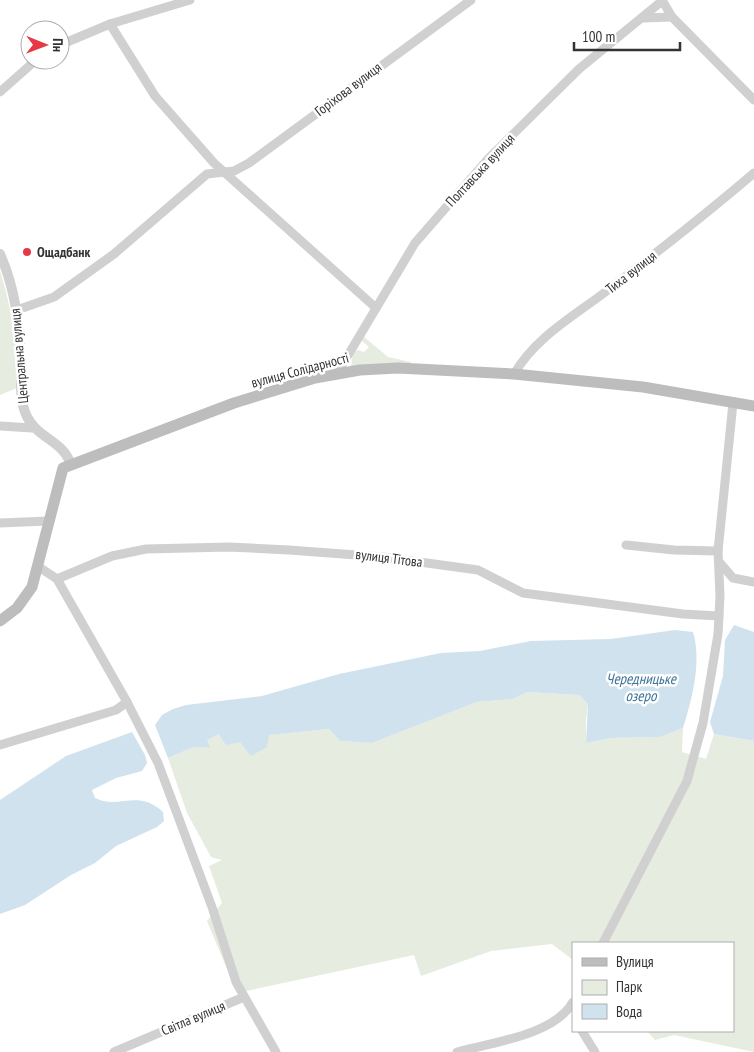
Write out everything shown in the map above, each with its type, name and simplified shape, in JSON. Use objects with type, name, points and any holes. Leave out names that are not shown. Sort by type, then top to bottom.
[{"type":"main road","name":"вулиця Солідарності","points":[[72,465],[234,403],[338,372],[398,368],[514,374],[643,387],[754,406]]},
{"type":"main road","points":[[0,621],[17,608],[32,587],[39,567],[48,521],[62,468],[72,465]]},
{"type":"street","points":[[70,41],[110,24],[190,0]]},
{"type":"street","name":"Горіхова вулиця","points":[[17,310],[54,297],[114,254],[207,174],[234,171],[249,163],[471,0]]},
{"type":"street","points":[[662,1],[672,17],[754,100]]},
{"type":"street","name":"Полтавська вулиця","points":[[338,372],[414,243],[489,158],[579,69],[662,1]]},
{"type":"street","points":[[642,18],[652,16],[672,17]]},
{"type":"street","points":[[110,24],[155,96],[223,172],[320,256],[376,308]]},
{"type":"street","points":[[0,92],[25,70]]},
{"type":"street","name":"Тиха вулиця","points":[[514,374],[531,349],[679,235],[754,173]]},
{"type":"street","name":"Центральна вулиця","points":[[0,254],[17,310],[24,411],[32,428]]},
{"type":"street","points":[[604,942],[687,781],[703,723],[719,616],[718,556],[733,403]]},
{"type":"street","points":[[0,426],[32,428],[65,451],[72,465]]},
{"type":"street","points":[[0,523],[48,521]]},
{"type":"street","points":[[626,545],[718,556]]},
{"type":"street","name":"вулиця Тітова","points":[[57,579],[112,556],[146,550],[229,547],[343,553],[478,570],[523,593],[546,597],[683,614],[719,616]]},
{"type":"street","points":[[718,556],[727,573],[733,578],[754,582]]},
{"type":"street","points":[[39,567],[57,579],[127,702],[158,763],[212,907],[233,974],[276,1052]]},
{"type":"street","points":[[0,745],[116,710],[127,702]]},
{"type":"street","name":"Світла вулиця","points":[[114,1052],[244,997]]},
{"type":"street","points":[[457,1052],[531,1033],[553,1022],[571,1009]]},
{"type":"street","points":[[583,1032],[595,1052]]},
{"type":"green space","points":[[0,271],[13,329],[17,388],[0,395]]},
{"type":"green space","points":[[363,336],[388,357],[411,362],[410,365],[351,366],[353,353],[358,350],[364,352],[369,347],[361,340]]},
{"type":"green space","points":[[527,692],[579,695],[588,704],[586,743],[611,738],[660,737],[683,728],[682,752],[706,759],[714,734],[754,741],[754,1052],[674,1035],[655,1040],[648,1032],[734,1032],[734,942],[572,942],[572,959],[552,944],[491,951],[421,976],[414,955],[237,993],[207,921],[222,903],[209,866],[222,860],[211,857],[187,813],[168,758],[194,747],[209,748],[206,740],[219,734],[268,735],[329,729],[340,741],[372,743],[477,702],[513,699]]},
{"type":"water","name":"Чередницьке озеро","points":[[734,625],[754,632],[754,741],[714,734],[710,722],[723,676],[725,640]]},
{"type":"water","name":"Чередницьке озеро","points":[[675,630],[693,632],[696,644],[695,680],[683,728],[660,737],[611,738],[586,743],[588,704],[579,695],[527,692],[513,699],[477,702],[372,743],[340,741],[329,729],[269,735],[267,747],[251,756],[240,742],[226,745],[219,734],[207,740],[210,748],[194,747],[168,758],[155,725],[162,715],[186,705],[262,696],[339,674],[441,653],[480,651],[531,641],[611,639]]},
{"type":"water","points":[[132,732],[145,755],[147,763],[142,771],[116,778],[92,790],[95,798],[104,801],[145,801],[163,812],[164,821],[157,827],[116,846],[95,863],[71,875],[25,905],[0,914],[0,800],[66,756]]},
{"type":"place","name":"Ощадбанк","points":[[27,252]]}]
